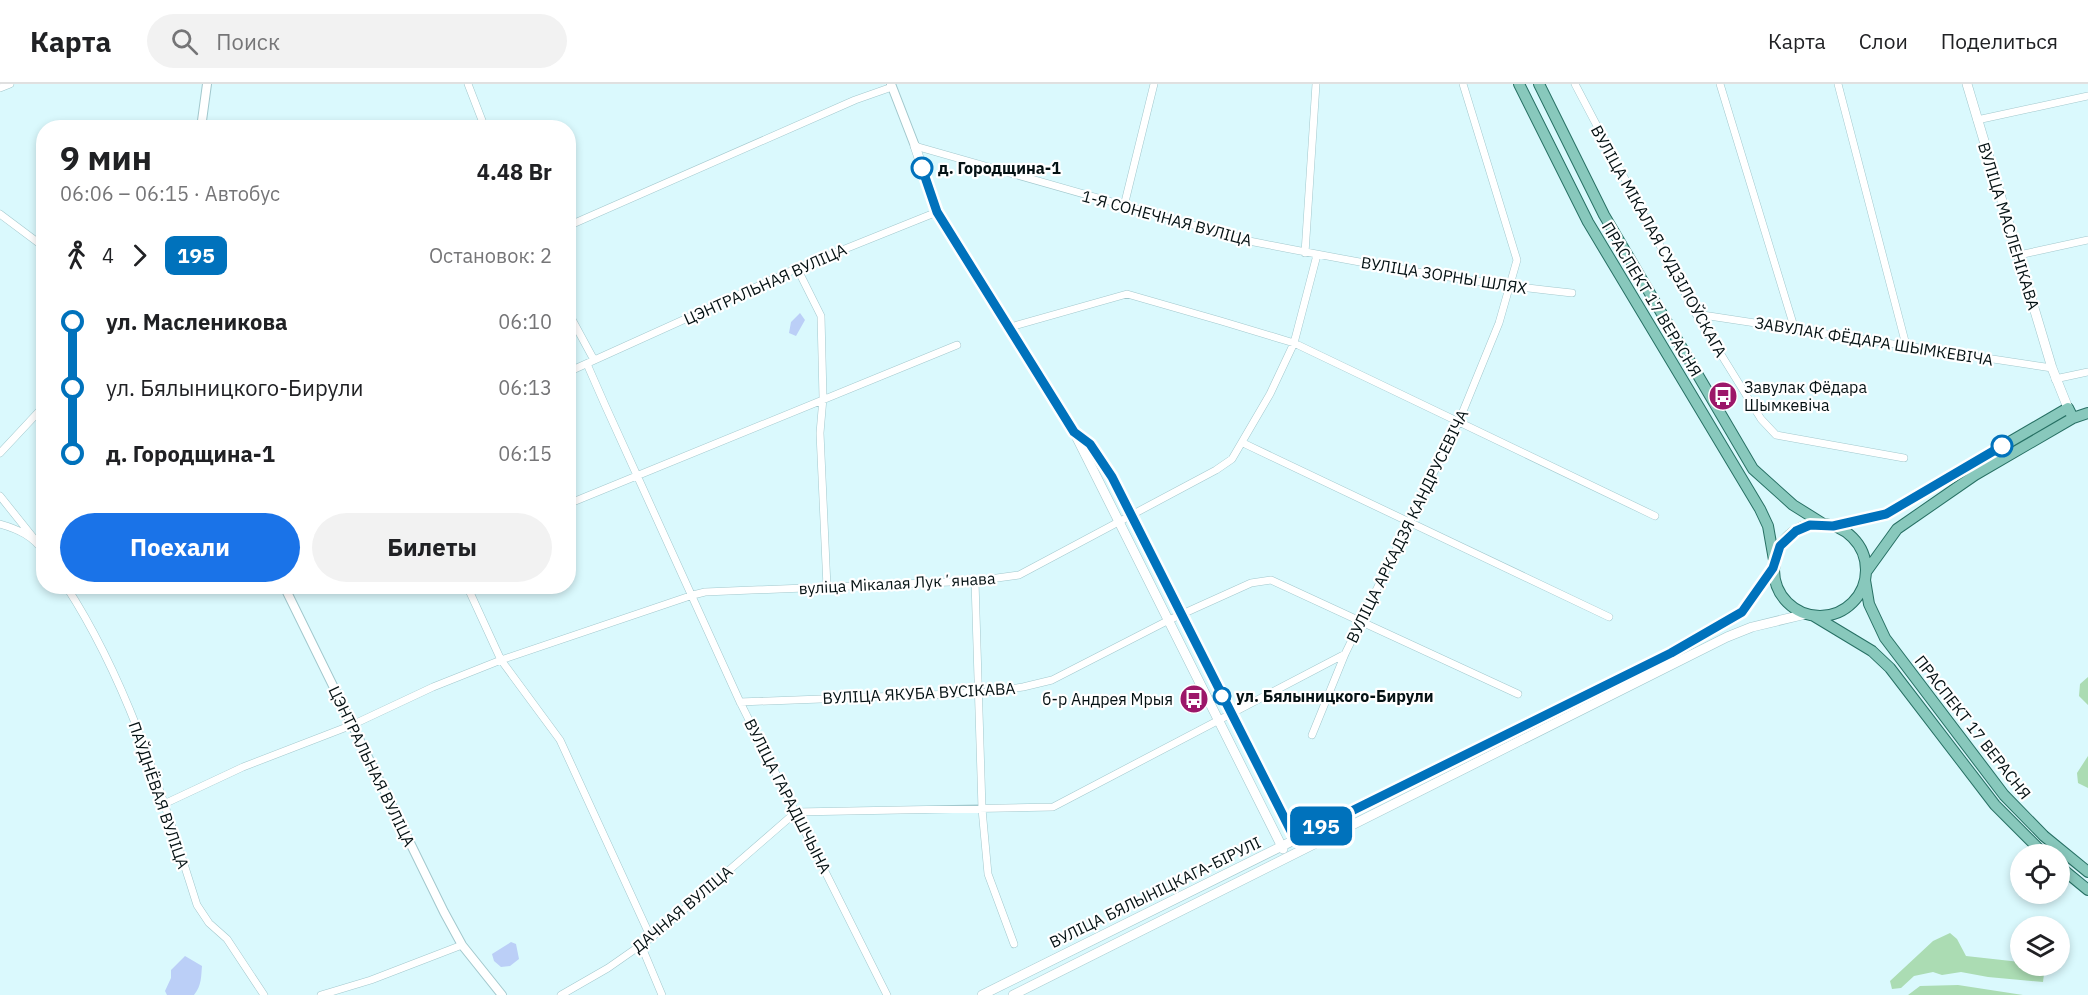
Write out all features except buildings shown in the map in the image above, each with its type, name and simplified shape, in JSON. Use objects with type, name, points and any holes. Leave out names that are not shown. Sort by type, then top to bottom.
[{"type":"main road","name":"ПРАСПЕКТ 17 ВЕРАСНЯ","points":[[1519,84],[1588,222],[1760,509],[1768,526],[1774,564]]},
{"type":"main road","name":"ПРАСПЕКТ 17 ВЕРАСНЯ","points":[[1539,84],[1604,215],[1753,469],[1793,505],[1829,525]]},
{"type":"main road","name":"ВУЛІЦА МАСЛЕНІКАВА","points":[[1966,84],[2052,368]]},
{"type":"main road","points":[[915,146],[937,212],[1007,328],[1074,432],[1220,718],[1287,857]]},
{"type":"main road","points":[[2052,368],[2070,413]]},
{"type":"main road","points":[[2070,413],[1897,529],[1865,576],[1859,594],[1843,610],[1829,615],[1810,615],[1792,608],[1782,597],[1775,583],[1774,564],[1780,546],[1790,535],[1803,527],[1829,525],[1886,514],[2070,413],[2088,413]]},
{"type":"main road","points":[[1074,432],[1090,444],[1102,460],[1131,513],[1301,850]]},
{"type":"main road","points":[[1829,525],[1846,533],[1857,544],[1864,557],[1865,576]]},
{"type":"main road","name":"ВУЛІЦА БЯЛЫНІЦКАГА-БІРУЛІ","points":[[982,995],[1671,653],[1742,612],[1753,600],[1774,564]]},
{"type":"main road","name":"ПРАСПЕКТ 17 ВЕРАСНЯ","points":[[1865,576],[1869,604],[1885,638],[2004,795],[2044,836],[2088,872]]},
{"type":"main road","name":"ПРАСПЕКТ 17 ВЕРАСНЯ","points":[[1810,615],[1872,651],[1890,668],[1995,805],[2034,844]]},
{"type":"main road","name":"ВУЛІЦА БЯЛЫНІЦКАГА-БІРУЛІ","points":[[1013,995],[1727,637],[1752,627],[1810,615]]},
{"type":"main road","points":[[2070,875],[2088,890]]},
{"type":"street","points":[[0,88],[10,84]]},
{"type":"street","points":[[202,120],[207,84]]},
{"type":"street","points":[[468,84],[482,120]]},
{"type":"street","points":[[1124,206],[1154,84]]},
{"type":"street","points":[[1305,253],[1316,84]]},
{"type":"street","points":[[1463,84],[1516,260],[1510,286]]},
{"type":"street","name":"ВУЛІЦА МІКАЛАЯ СУДЗІЛОЎСКАГА","points":[[1575,84],[1696,314],[1761,419],[1776,435],[1904,458]]},
{"type":"street","points":[[1720,84],[1794,330]]},
{"type":"street","points":[[1838,84],[1906,345]]},
{"type":"street","points":[[576,222],[891,86],[915,146]]},
{"type":"street","points":[[1977,120],[2088,96]]},
{"type":"street","name":"1-Я СОНЕЧНАЯ ВУЛІЦА","points":[[915,146],[1215,233],[1317,255]]},
{"type":"street","name":"ЦЭНТРАЛЬНАЯ ВУЛІЦА","points":[[576,369],[800,267],[937,212]]},
{"type":"street","points":[[0,214],[36,241]]},
{"type":"street","points":[[2019,255],[2088,240]]},
{"type":"street","name":"ВУЛІЦА ЗОРНЫ ШЛЯХ","points":[[1317,255],[1510,286],[1572,292]]},
{"type":"street","name":"вуліца Мікалая Лукʼянава","points":[[164,804],[243,767],[352,725],[433,687],[501,660],[693,595],[975,581],[1019,575],[1131,513],[1216,470],[1232,459],[1243,443],[1294,343],[1317,255]]},
{"type":"street","points":[[800,267],[801,276],[821,316],[823,398],[820,433],[827,587]]},
{"type":"street","name":"ВУЛІЦА АРКАДЗЯ КАНДРУСЕВІЧА","points":[[796,812],[1053,807],[1345,654],[1459,421],[1499,323],[1510,286]]},
{"type":"street","points":[[1007,328],[1126,294],[1294,343],[1655,516]]},
{"type":"street","name":"ЗАВУЛАК ФЁДАРА ШЫМКЕВІЧА","points":[[1696,314],[2052,368]]},
{"type":"street","points":[[576,329],[636,475],[693,595]]},
{"type":"street","points":[[576,501],[957,345]]},
{"type":"street","points":[[2055,379],[2088,372]]},
{"type":"street","points":[[0,453],[36,415]]},
{"type":"street","points":[[1243,443],[1609,617]]},
{"type":"street","points":[[0,496],[36,541]]},
{"type":"street","points":[[0,524],[16,528],[36,541]]},
{"type":"street","name":"ВУЛІЦА ЯКУБА ВУСІКАВА","points":[[740,702],[979,693],[1023,687],[1052,680],[1181,614],[1251,583],[1271,580],[1518,694]]},
{"type":"street","points":[[975,581],[982,809],[988,873],[1014,944]]},
{"type":"street","name":"ПАЎДНЁВАЯ ВУЛІЦА","points":[[71,594],[90,623],[113,668],[164,804],[197,905],[209,922],[227,939],[264,995]]},
{"type":"street","name":"ЦЭНТРАЛЬНАЯ ВУЛІЦА","points":[[288,594],[462,945],[502,995]]},
{"type":"street","points":[[471,594],[501,660],[560,740],[651,938]]},
{"type":"street","name":"ВУЛІЦА ГАРАДШЧЫНА","points":[[693,595],[740,702],[887,995]]},
{"type":"street","points":[[1312,735],[1345,654]]},
{"type":"street","name":"ДАЧНАЯ ВУЛІЦА","points":[[561,995],[651,938],[796,812]]},
{"type":"street","points":[[321,995],[371,980],[462,945]]},
{"type":"street","points":[[641,945],[662,995]]},
{"type":"green space","points":[[2088,677],[2088,705],[2079,696],[2080,684]]},
{"type":"green space","points":[[2088,756],[2088,788],[2078,783],[2077,773]]},
{"type":"green space","points":[[1950,933],[1957,939],[1966,956],[2010,961],[2010,976],[2044,976],[2043,982],[1961,972],[1942,975],[1933,972],[1914,976],[1901,988],[1892,989],[1890,981],[1933,941]]},
{"type":"green space","points":[[1958,985],[2023,995],[1908,995],[1920,986]]},
{"type":"water","points":[[800,313],[805,320],[796,336],[789,333],[791,322]]},
{"type":"water","points":[[511,942],[516,944],[519,959],[510,966],[501,967],[494,961],[492,954]]},
{"type":"water","points":[[185,956],[202,966],[198,988],[194,995],[167,995],[165,991],[171,978],[171,970]]},
{"type":"bus line","name":"195","points":[[922,168],[937,212],[1007,328],[1074,432],[1090,444],[1112,477],[1295,839],[1671,653],[1742,612],[1753,600],[1773,568],[1784,540],[1803,527],[1818,524],[1833,526],[1864,521],[1886,514],[2002,446]]},
{"type":"place","name":"д. Городщина-1","points":[[922,168]]},
{"type":"place","name":"Завулак Фёдара Шымкевіча","points":[[1723,396]]},
{"type":"place","name":"ул. Бялыницкого-Бирули","points":[[1222,696]]},
{"type":"place","name":"б-р Андрея Мрыя","points":[[1194,699]]}]
